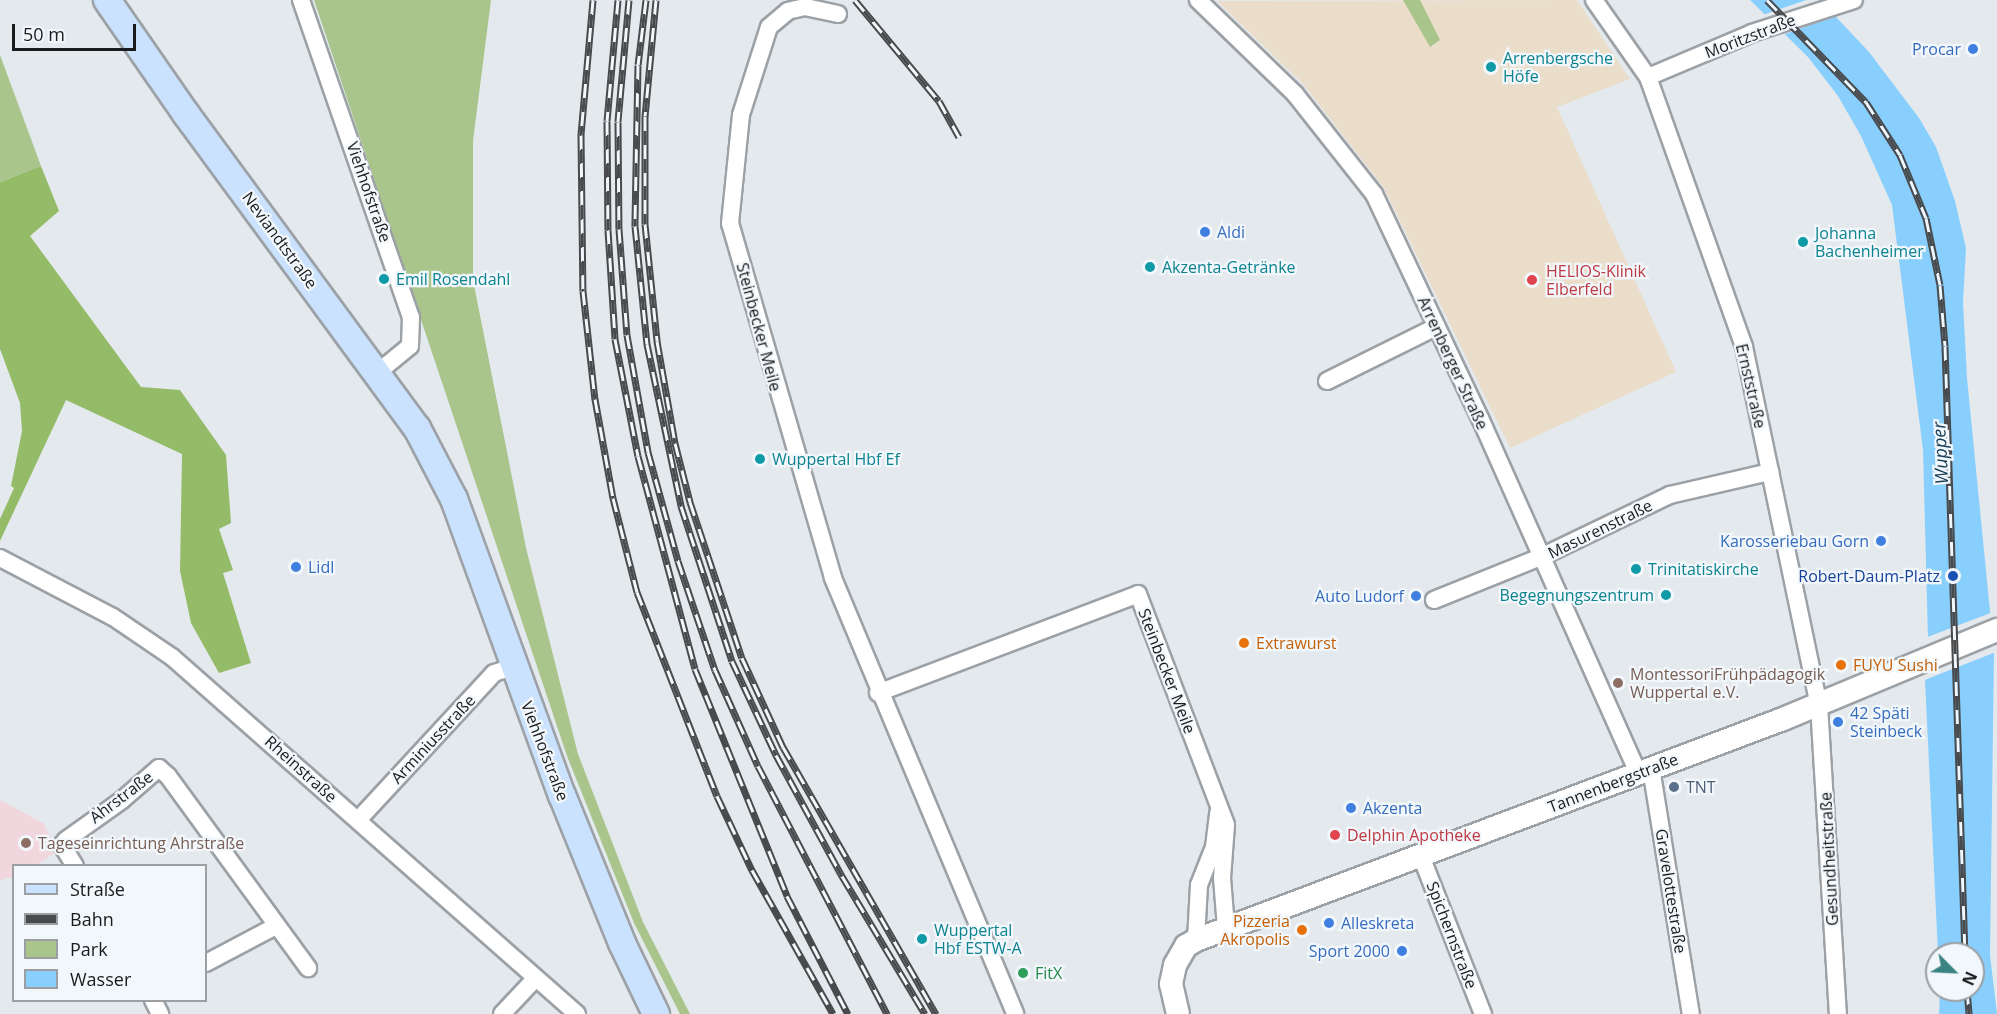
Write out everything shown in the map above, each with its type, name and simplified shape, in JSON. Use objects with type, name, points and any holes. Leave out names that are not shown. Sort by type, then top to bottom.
[{"type":"main road","name":"Neviandtstraße","points":[[107,0],[417,428],[447,483]]},
{"type":"main road","name":"Viehhofstraße","points":[[447,483],[513,667],[618,933],[656,1014]]},
{"type":"main road","name":"Tannenbergstraße","points":[[1196,940],[1819,705],[1995,631]]},
{"type":"main road","points":[[1178,1014],[1171,984],[1175,965],[1186,946],[1196,940]]},
{"type":"street","name":"Viehhofstraße","points":[[301,0],[411,317],[410,346],[377,373]]},
{"type":"street","name":"Arrenberger Straße","points":[[1198,0],[1295,94],[1374,194],[1542,556],[1645,770]]},
{"type":"street","name":"Ernststraße","points":[[1594,0],[1648,77],[1744,347],[1819,705]]},
{"type":"street","name":"Moritzstraße","points":[[1648,77],[1752,33],[1834,4],[1854,0]]},
{"type":"street","name":"Steinbecker Meile","points":[[838,14],[805,7],[788,11],[769,27],[741,115],[730,223],[812,511],[878,693],[1015,1014]]},
{"type":"street","points":[[1327,381],[1436,327]]},
{"type":"street","name":"Masurenstraße","points":[[1434,600],[1542,556],[1670,495],[1770,472]]},
{"type":"street","name":"Rheinstraße","points":[[0,558],[113,617],[172,657],[577,1014]]},
{"type":"street","name":"Steinbecker Meile","points":[[878,693],[1138,594],[1218,805],[1227,838],[1222,878],[1226,928]]},
{"type":"street","name":"Arminiusstraße","points":[[358,820],[494,673],[513,667]]},
{"type":"street","name":"Gesundheitstraße","points":[[1819,705],[1838,1014]]},
{"type":"street","name":"Ahrstraße","points":[[74,864],[62,845],[66,840],[122,800],[159,768],[168,776],[274,927],[308,969]]},
{"type":"street","name":"Gravelottestraße","points":[[1645,770],[1691,1014]]},
{"type":"street","name":"Steinbecker Meile","points":[[1196,940],[1199,885],[1214,847],[1218,805]]},
{"type":"street","name":"Spichernstraße","points":[[1421,856],[1483,1014]]},
{"type":"street","points":[[207,962],[274,927]]},
{"type":"street","points":[[502,1014],[535,979]]},
{"type":"shaded area","name":"HELIOS-Klinik Elberfeld","points":[[1577,0],[1630,79],[1557,107],[1676,372],[1510,448],[1384,188],[1303,84],[1217,1]]},
{"type":"shaded area","name":"Tageseinrichtung Ahrstraße","points":[[0,800],[43,823],[58,851],[38,864],[12,864],[12,879],[8,877],[0,881]]},
{"type":"green space","points":[[314,0],[491,0],[473,141],[473,280],[526,548],[578,754],[643,922],[690,1014],[680,1014],[634,923],[567,756]]},
{"type":"green space","points":[[1403,0],[1420,0],[1440,40],[1430,47]]},
{"type":"green space","points":[[0,55],[41,166],[0,182]]},
{"type":"green space","points":[[41,166],[59,211],[30,236],[141,387],[180,390],[226,455],[231,523],[219,529],[233,570],[223,573],[251,663],[219,673],[191,623],[180,571],[182,454],[66,400],[0,541],[0,519],[14,488],[11,486],[22,431],[20,403],[0,349],[0,182]]},
{"type":"water","name":"Wupper","points":[[1750,0],[1820,0],[1869,52],[1919,118],[1936,147],[1955,201],[1966,248],[1963,302],[1967,378],[1994,652],[1990,955],[1997,1014],[1939,1014],[1940,1002],[1985,1002],[1985,942],[1937,942],[1925,680],[1928,639],[1923,450],[1892,205],[1861,136],[1838,96],[1808,57]]},
{"type":"pier","points":[[1806,0],[1824,0],[1839,15],[1782,35],[1763,15]]},
{"type":"pier","points":[[1993,612],[1996,652],[1922,681],[1925,638]]},
{"type":"railway","points":[[593,0],[581,135],[583,291],[595,399],[613,498],[637,592],[717,796],[752,870],[833,1014]]},
{"type":"railway","points":[[618,0],[607,121],[608,230],[615,339],[638,456],[695,669],[787,896],[848,1014]]},
{"type":"railway","points":[[629,0],[618,122],[619,229],[627,335],[648,452],[678,561],[715,670],[758,766],[887,1014]]},
{"type":"railway","points":[[646,0],[638,65],[635,226],[647,344],[681,506],[732,661],[776,755],[842,876],[925,1014]]},
{"type":"railway","points":[[656,0],[645,116],[645,224],[657,341],[675,443],[690,502],[742,658],[783,747],[936,1014]]},
{"type":"railway","points":[[855,0],[939,101],[959,137]]},
{"type":"railway","points":[[1767,0],[1866,102],[1900,155],[1926,218],[1940,285],[1945,346],[1965,942]]},
{"type":"railway","points":[[1968,1002],[1969,1014]]},
{"type":"place","name":"Procar","points":[[1973,49]]},
{"type":"place","name":"Arrenbergsche Höfe","points":[[1491,67]]},
{"type":"place","name":"Aldi","points":[[1205,232]]},
{"type":"place","name":"Johanna Bachenheimer","points":[[1803,242]]},
{"type":"place","name":"Akzenta-Getränke","points":[[1150,267]]},
{"type":"place","name":"Emil Rosendahl","points":[[384,279]]},
{"type":"place","name":"HELIOS-Klinik Elberfeld","points":[[1532,280]]},
{"type":"place","name":"Wuppertal Hbf Ef","points":[[760,459]]},
{"type":"place","name":"Karosseriebau Gorn","points":[[1881,541]]},
{"type":"place","name":"Lidl","points":[[296,567]]},
{"type":"place","name":"Trinitatiskirche","points":[[1636,569]]},
{"type":"place","name":"Robert-Daum-Platz","points":[[1953,576]]},
{"type":"place","name":"Begegnungszentrum","points":[[1666,595]]},
{"type":"place","name":"Auto Ludorf","points":[[1416,596]]},
{"type":"place","name":"Extrawurst","points":[[1244,643]]},
{"type":"place","name":"FUYU Sushi","points":[[1841,665]]},
{"type":"place","name":"MontessoriFrühpädagogik Wuppertal e.V.","points":[[1618,683]]},
{"type":"place","name":"42 Späti Steinbeck","points":[[1838,722]]},
{"type":"place","name":"TNT","points":[[1674,787]]},
{"type":"place","name":"Akzenta","points":[[1351,808]]},
{"type":"place","name":"Delphin Apotheke","points":[[1335,835]]},
{"type":"place","name":"Tageseinrichtung Ahrstraße","points":[[26,843]]},
{"type":"place","name":"Alleskreta","points":[[1329,923]]},
{"type":"place","name":"Pizzeria Akropolis","points":[[1302,930]]},
{"type":"place","name":"Wuppertal Hbf ESTW-A","points":[[922,939]]},
{"type":"place","name":"Sport 2000","points":[[1402,951]]},
{"type":"place","name":"FitX","points":[[1023,973]]}]
